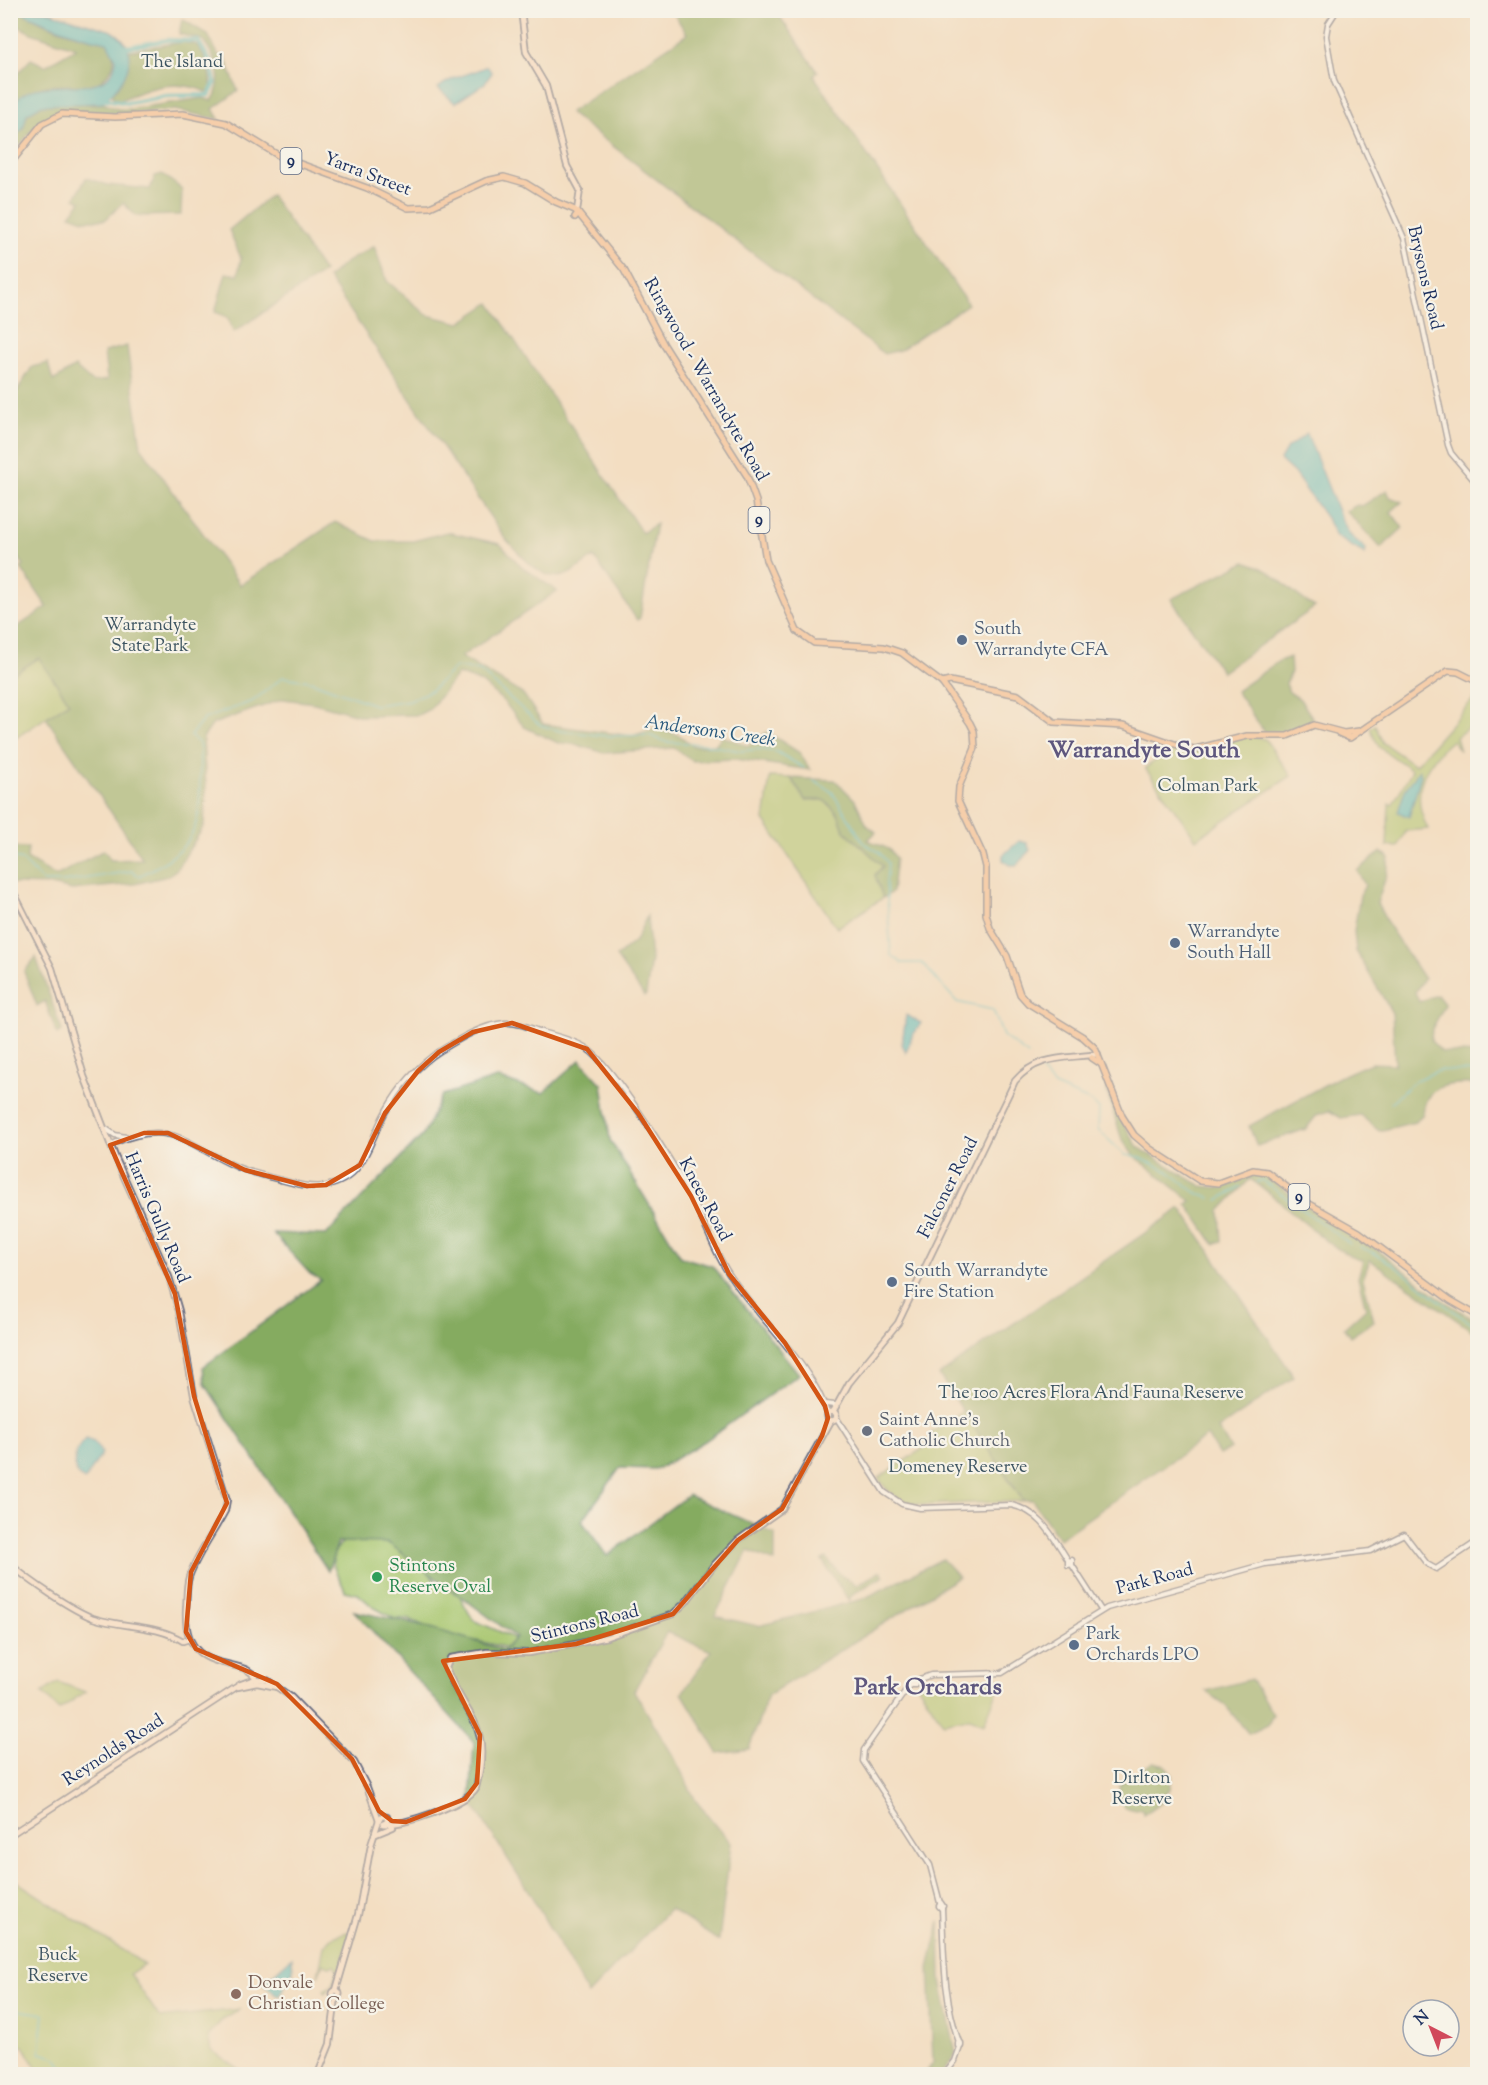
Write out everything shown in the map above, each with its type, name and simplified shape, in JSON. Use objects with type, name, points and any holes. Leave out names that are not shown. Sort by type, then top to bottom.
[{"type":"main road","points":[[521,10],[526,52],[546,86],[567,166],[579,186],[581,198],[574,212]]},
{"type":"main road","name":"Yarra Street","points":[[10,164],[42,124],[62,114],[115,117],[183,114],[226,123],[239,129],[267,150],[318,172],[367,188],[408,208],[430,207],[486,181],[504,177],[525,183],[574,212]]},
{"type":"main road","name":"Ringwood - Warrandyte Road","points":[[574,212],[592,230],[624,270],[664,345],[747,476],[756,501],[766,561],[797,631],[806,639],[820,644],[896,650],[915,661],[943,683],[970,723],[975,748],[959,787],[958,801],[983,855],[986,873],[986,914],[990,928],[1006,956],[1020,994],[1028,1003],[1093,1045],[1122,1116],[1134,1135],[1192,1177],[1213,1184],[1248,1170],[1267,1172],[1306,1202],[1359,1232],[1449,1300],[1478,1316]]},
{"type":"main road","points":[[943,683],[953,682],[1022,697],[1054,722],[1123,726],[1186,748],[1196,749],[1247,736],[1287,736],[1314,725],[1348,735],[1359,731],[1448,672],[1458,672],[1478,682]]},
{"type":"main road","points":[[948,690],[953,682]]},
{"type":"main road","name":"Harris Gully Road","points":[[10,885],[52,968],[70,1035],[110,1145],[175,1294],[194,1396],[227,1500],[225,1511],[188,1580],[185,1624],[188,1638]]},
{"type":"main road","points":[[1082,1056],[1092,1052],[1093,1045]]},
{"type":"main road","name":"Falconer Road","points":[[1082,1056],[1092,1058],[1099,1055]]},
{"type":"main road","name":"Falconer Road","points":[[831,1417],[842,1394],[898,1323],[1015,1081],[1030,1067],[1044,1060],[1099,1055]]},
{"type":"main road","points":[[1092,1058],[1101,1064],[1109,1082]]},
{"type":"main road","name":"Falconer Road","points":[[831,1417],[842,1394]]},
{"type":"main road","name":"Stintons Road","points":[[381,1822],[399,1825],[467,1798],[474,1791],[477,1783],[480,1735],[473,1717],[449,1676],[446,1668],[450,1658],[488,1652],[529,1653],[576,1644],[613,1635],[673,1614],[686,1602],[714,1565],[738,1539],[782,1509],[831,1417]]},
{"type":"main road","points":[[11,1563],[27,1578],[90,1617],[160,1630],[179,1639],[188,1638],[195,1649],[208,1658],[280,1688],[352,1759],[381,1822],[373,1839],[358,1915],[336,1990],[339,1994],[336,1997],[330,2044],[318,2074]]},
{"type":"main road","name":"Reynolds Road","points":[[10,1834],[233,1689],[254,1678]]},
{"type":"main road","name":"Reynolds Road","points":[[233,1689],[254,1678]]},
{"type":"main road","points":[[375,1806],[386,1817],[396,1822],[406,1822]]},
{"type":"main road","points":[[373,1839],[382,1816],[386,1817]]},
{"type":"main road","points":[[376,1834],[399,1825]]},
{"type":"street","name":"Brysons Road","points":[[1337,10],[1328,24],[1326,36],[1334,81],[1352,116],[1404,238],[1448,445],[1451,453],[1478,485]]},
{"type":"street","name":"Knees Road","points":[[130,1137],[153,1132],[168,1133],[193,1142],[232,1165],[255,1173],[307,1186],[336,1183],[360,1165],[391,1103],[432,1056],[481,1029],[512,1023],[580,1045],[603,1063],[691,1196],[729,1274],[750,1304],[785,1343],[831,1417],[880,1486],[893,1499],[920,1508],[1011,1505],[1022,1507],[1038,1516],[1068,1560],[1072,1561],[1072,1565],[1101,1610]]},
{"type":"street","points":[[103,1125],[115,1135],[130,1137]]},
{"type":"street","points":[[110,1145],[130,1137]]},
{"type":"street","name":"Knees Road","points":[[822,1400],[831,1417],[843,1432]]},
{"type":"street","points":[[825,1404],[835,1405]]},
{"type":"street","name":"Park Road","points":[[945,2074],[955,2061],[959,2045],[944,1983],[941,1906],[930,1865],[867,1770],[862,1758],[905,1691],[913,1683],[936,1675],[1005,1672],[1101,1610],[1265,1564],[1370,1551],[1401,1534],[1407,1535],[1427,1564],[1434,1569],[1478,1541]]},
{"type":"highlighted area","points":[[512,1023],[587,1049],[638,1113],[691,1196],[729,1274],[785,1343],[825,1406],[828,1418],[822,1436],[782,1509],[738,1540],[673,1614],[576,1644],[443,1661],[480,1735],[477,1783],[465,1799],[406,1822],[392,1821],[379,1811],[352,1759],[277,1684],[196,1649],[186,1632],[191,1572],[227,1503],[194,1396],[175,1294],[110,1145],[144,1133],[168,1133],[245,1170],[307,1186],[326,1185],[360,1165],[385,1113],[418,1071],[439,1052],[473,1032]]},
{"type":"green space","points":[[11,11],[25,14],[69,33],[107,41],[114,60],[108,74],[97,85],[58,85],[38,89],[20,103],[11,116],[12,84],[23,67],[31,59],[45,66],[76,48],[31,33],[11,22]]},
{"type":"green space","points":[[672,11],[776,11],[818,72],[814,76],[968,304],[900,350],[884,354],[571,114],[570,112],[687,34]]},
{"type":"green space","points":[[182,19],[208,35],[219,56],[224,55],[238,91],[213,109],[219,119],[174,110],[120,114],[78,111],[55,113],[37,124],[11,153],[11,139],[22,129],[27,114],[42,105],[102,103],[118,109],[130,109],[203,98],[212,101],[218,86],[218,70],[203,40],[179,34]]},
{"type":"green space","name":"The Island","points":[[183,42],[197,45],[201,50],[208,66],[212,89],[206,92],[173,85],[141,92],[120,100],[114,98],[112,94],[124,74],[128,51]]},
{"type":"green space","points":[[162,174],[182,189],[181,215],[136,216],[123,203],[105,220],[84,220],[70,215],[81,201],[75,198],[86,178],[108,185],[150,189],[155,176]]},
{"type":"green space","points":[[271,195],[324,272],[234,332],[227,317],[215,312],[226,273],[238,275],[241,258],[229,230]]},
{"type":"green space","points":[[374,246],[387,281],[427,315],[460,323],[490,303],[642,533],[656,524],[640,618],[637,620],[594,557],[566,575],[557,577],[548,575],[531,565],[504,537],[328,278],[345,263]]},
{"type":"green space","name":"Warrandyte State Park","points":[[127,346],[141,447],[240,585],[335,522],[375,541],[413,541],[447,532],[500,544],[522,567],[557,591],[461,657],[524,695],[543,724],[632,736],[657,728],[679,735],[693,746],[715,745],[722,736],[748,746],[767,732],[800,753],[810,770],[735,759],[692,761],[674,748],[605,753],[574,744],[558,743],[524,727],[504,702],[482,683],[458,674],[430,709],[418,715],[362,716],[314,703],[283,699],[213,724],[203,738],[206,788],[204,826],[177,869],[168,876],[135,884],[72,890],[50,885],[13,884],[11,881],[11,847],[28,848],[27,859],[56,876],[104,850],[111,860],[143,859],[46,718],[69,702],[39,658],[10,676],[11,631],[47,607],[21,568],[24,565],[15,554],[11,560],[11,393],[14,396],[32,367],[48,363],[53,381],[75,367],[92,382],[107,380],[104,352]]},
{"type":"green space","points":[[1387,490],[1390,497],[1402,502],[1391,512],[1403,528],[1381,548],[1346,511],[1357,505],[1362,506]]},
{"type":"green space","points":[[1245,562],[1264,569],[1315,607],[1222,672],[1171,599]]},
{"type":"green space","points":[[39,657],[69,702],[11,741],[11,676]]},
{"type":"green space","points":[[1290,657],[1291,672],[1286,683],[1289,692],[1300,699],[1314,720],[1285,733],[1264,732],[1236,691],[1279,661]]},
{"type":"green space","points":[[1477,695],[1477,721],[1456,737],[1460,751],[1453,740],[1434,759],[1422,780],[1420,803],[1422,816],[1428,829],[1406,831],[1398,847],[1387,846],[1389,803],[1392,805],[1412,770],[1379,747],[1370,728],[1375,725],[1383,743],[1415,765]]},
{"type":"green space","name":"Colman Park","points":[[1247,736],[1265,739],[1291,776],[1196,839],[1145,768],[1175,747],[1189,750]]},
{"type":"green space","points":[[770,777],[791,778],[805,800],[824,800],[838,814],[844,830],[883,866],[875,875],[883,898],[837,928],[764,820]]},
{"type":"green space","points":[[791,778],[835,780],[855,800],[867,825],[876,832],[868,840],[889,849],[896,858],[892,892],[883,898],[875,875],[883,866],[844,830],[838,814],[824,800],[805,800]]},
{"type":"green space","points":[[1381,852],[1389,857],[1387,874],[1377,903],[1390,928],[1424,979],[1415,992],[1419,1002],[1437,995],[1445,1005],[1432,1029],[1431,1041],[1442,1052],[1477,1054],[1477,1084],[1449,1085],[1434,1091],[1425,1104],[1423,1114],[1415,1122],[1379,1131],[1360,1115],[1341,1118],[1329,1111],[1317,1115],[1306,1129],[1257,1146],[1249,1126],[1339,1077],[1371,1063],[1395,1064],[1392,1013],[1356,951],[1354,931],[1360,895],[1365,885],[1357,871]]},
{"type":"green space","points":[[647,916],[651,960],[644,996],[616,957],[635,941]]},
{"type":"green space","points":[[36,957],[62,1031],[57,1034],[45,1001],[37,1006],[24,972]]},
{"type":"green space","points":[[580,1060],[602,1084],[610,1140],[681,1257],[712,1266],[799,1374],[705,1441],[658,1469],[620,1468],[582,1521],[607,1556],[688,1495],[775,1534],[775,1562],[748,1551],[715,1616],[758,1626],[863,1599],[942,1559],[959,1577],[768,1695],[749,1749],[718,1753],[682,1693],[711,1651],[667,1632],[634,1691],[674,1757],[696,1801],[731,1843],[719,1941],[670,1909],[588,1995],[529,1892],[470,1800],[474,1742],[354,1611],[421,1625],[504,1650],[516,1637],[388,1543],[338,1542],[328,1571],[205,1384],[203,1367],[321,1280],[310,1274],[273,1233],[326,1235],[423,1135],[442,1095],[497,1078],[543,1093]]},
{"type":"green space","points":[[1105,1086],[1119,1116],[1138,1147],[1202,1186],[1221,1188],[1255,1174],[1267,1177],[1311,1209],[1371,1245],[1444,1301],[1477,1321],[1477,1334],[1370,1260],[1363,1279],[1374,1321],[1350,1337],[1344,1328],[1366,1308],[1358,1278],[1363,1260],[1352,1257],[1323,1238],[1250,1179],[1220,1211],[1222,1241],[1214,1244],[1187,1204],[1191,1201],[1133,1155],[1121,1137]]},
{"type":"green space","name":"The 100 Acres Flora And Fauna Reserve","points":[[1181,1208],[1294,1377],[1218,1429],[1231,1449],[1219,1455],[1207,1436],[1059,1539],[1032,1500],[1023,1500],[939,1375]]},
{"type":"green space","name":"Domeney Reserve","points":[[964,1411],[1023,1501],[921,1505],[902,1500],[891,1493],[878,1478],[936,1440],[931,1433]]},
{"type":"green space","points":[[355,1537],[388,1543],[416,1555],[438,1585],[459,1595],[473,1620],[519,1640],[509,1648],[444,1634],[408,1619],[395,1619],[373,1607],[358,1594],[345,1591],[333,1558],[340,1545]]},
{"type":"green space","points":[[826,1558],[842,1576],[857,1585],[881,1571],[884,1576],[851,1595],[849,1601],[822,1560]]},
{"type":"green space","points":[[1251,1679],[1273,1714],[1268,1725],[1249,1734],[1224,1704],[1206,1691]]},
{"type":"green space","points":[[928,1680],[1002,1680],[984,1724],[969,1718],[943,1723],[918,1686]]},
{"type":"green space","points":[[58,1682],[85,1692],[59,1710],[42,1693]]},
{"type":"green space","name":"Dirlton Reserve","points":[[1153,1762],[1165,1765],[1172,1776],[1170,1789],[1160,1797],[1163,1802],[1144,1814],[1143,1809],[1124,1807],[1118,1796],[1120,1784]]},
{"type":"green space","name":"Buck Reserve","points":[[11,1878],[144,1964],[130,1974],[160,2018],[241,2009],[221,2021],[208,2037],[211,2050],[246,2074],[40,2074],[24,2046],[17,2045],[11,2050]]},
{"type":"green space","points":[[940,1922],[941,1981],[956,2054],[941,2074],[924,2074],[933,2063],[929,1968]]},
{"type":"green space","points":[[347,1932],[350,1933],[347,1947],[332,1985],[337,1970],[335,1965],[329,1966],[323,1963],[318,1976],[324,1946],[333,1937]]},
{"type":"water","points":[[19,11],[46,11],[112,31],[128,48],[130,58],[118,87],[102,103],[42,105],[27,114],[23,129],[11,139],[10,115],[18,99],[31,90],[83,86],[99,82],[111,74],[116,59],[107,42],[62,30]]},
{"type":"water","points":[[487,66],[492,73],[484,84],[455,103],[438,88],[449,81]]},
{"type":"water","points":[[1307,434],[1340,516],[1350,535],[1366,549],[1365,554],[1336,537],[1328,521],[1294,473],[1280,460],[1287,448]]},
{"type":"water","points":[[1419,770],[1421,775],[1409,817],[1398,812],[1405,790]]},
{"type":"water","points":[[1019,841],[1027,843],[1030,850],[1017,865],[1010,865],[1003,860],[1003,855]]},
{"type":"water","points":[[906,1015],[921,1023],[912,1036],[906,1053],[902,1044]]},
{"type":"water","points":[[86,1439],[94,1442],[102,1453],[85,1480],[77,1472],[75,1461],[78,1449]]},
{"type":"water","points":[[292,1957],[293,1972],[279,1996],[262,1984]]},
{"type":"waterway","points":[[100,98],[128,103],[166,96],[209,95],[215,83],[210,61],[198,41],[167,40],[122,48]]},
{"type":"waterway","name":"Andersons Creek","points":[[10,857],[22,860],[43,882],[64,882],[132,871],[139,876],[161,864],[178,852],[188,840],[195,826],[200,794],[200,750],[199,743],[190,736],[204,719],[253,701],[283,677],[310,681],[375,705],[410,700],[432,690],[455,667],[480,671],[540,725],[560,731],[607,736],[649,735],[666,742],[704,744],[741,751],[759,749],[777,752],[804,768]]},
{"type":"waterway","name":"Andersons Creek","points":[[813,780],[832,792],[864,843],[879,852],[888,863],[886,883],[891,955],[902,963],[922,963],[957,1002],[993,1010],[1003,1036],[1028,1055]]},
{"type":"waterway","points":[[1390,1103],[1416,1080],[1440,1070],[1478,1072]]},
{"type":"waterway","name":"Andersons Creek","points":[[1041,1071],[1054,1086],[1092,1102],[1099,1109],[1098,1130],[1125,1155],[1139,1157],[1169,1172],[1198,1194],[1211,1198]]},
{"type":"waterway","name":"Andersons Creek","points":[[1257,1182],[1262,1180],[1350,1244]]},
{"type":"waterway","name":"Andersons Creek","points":[[1218,1200],[1241,1187]]},
{"type":"waterway","name":"Andersons Creek","points":[[1360,1247],[1389,1262],[1478,1327]]},
{"type":"waterway","points":[[10,2019],[17,2010],[44,2014],[40,2053],[57,2058],[67,2074]]},
{"type":"place","name":"South Warrandyte CFA","points":[[962,640]]},
{"type":"place","name":"Warrandyte South Hall","points":[[1175,943]]},
{"type":"place","name":"South Warrandyte Fire Station","points":[[892,1282]]},
{"type":"place","name":"Saint Anne's Catholic Church","points":[[867,1431]]},
{"type":"place","name":"Stintons Reserve Oval","points":[[377,1577]]},
{"type":"place","name":"Park Orchards LPO","points":[[1074,1645]]},
{"type":"place","name":"Donvale Christian College","points":[[236,1994]]},
{"type":"district","name":"Warrandyte South","points":[[1144,751]]},
{"type":"district","name":"Park Orchards","points":[[928,1688]]}]
